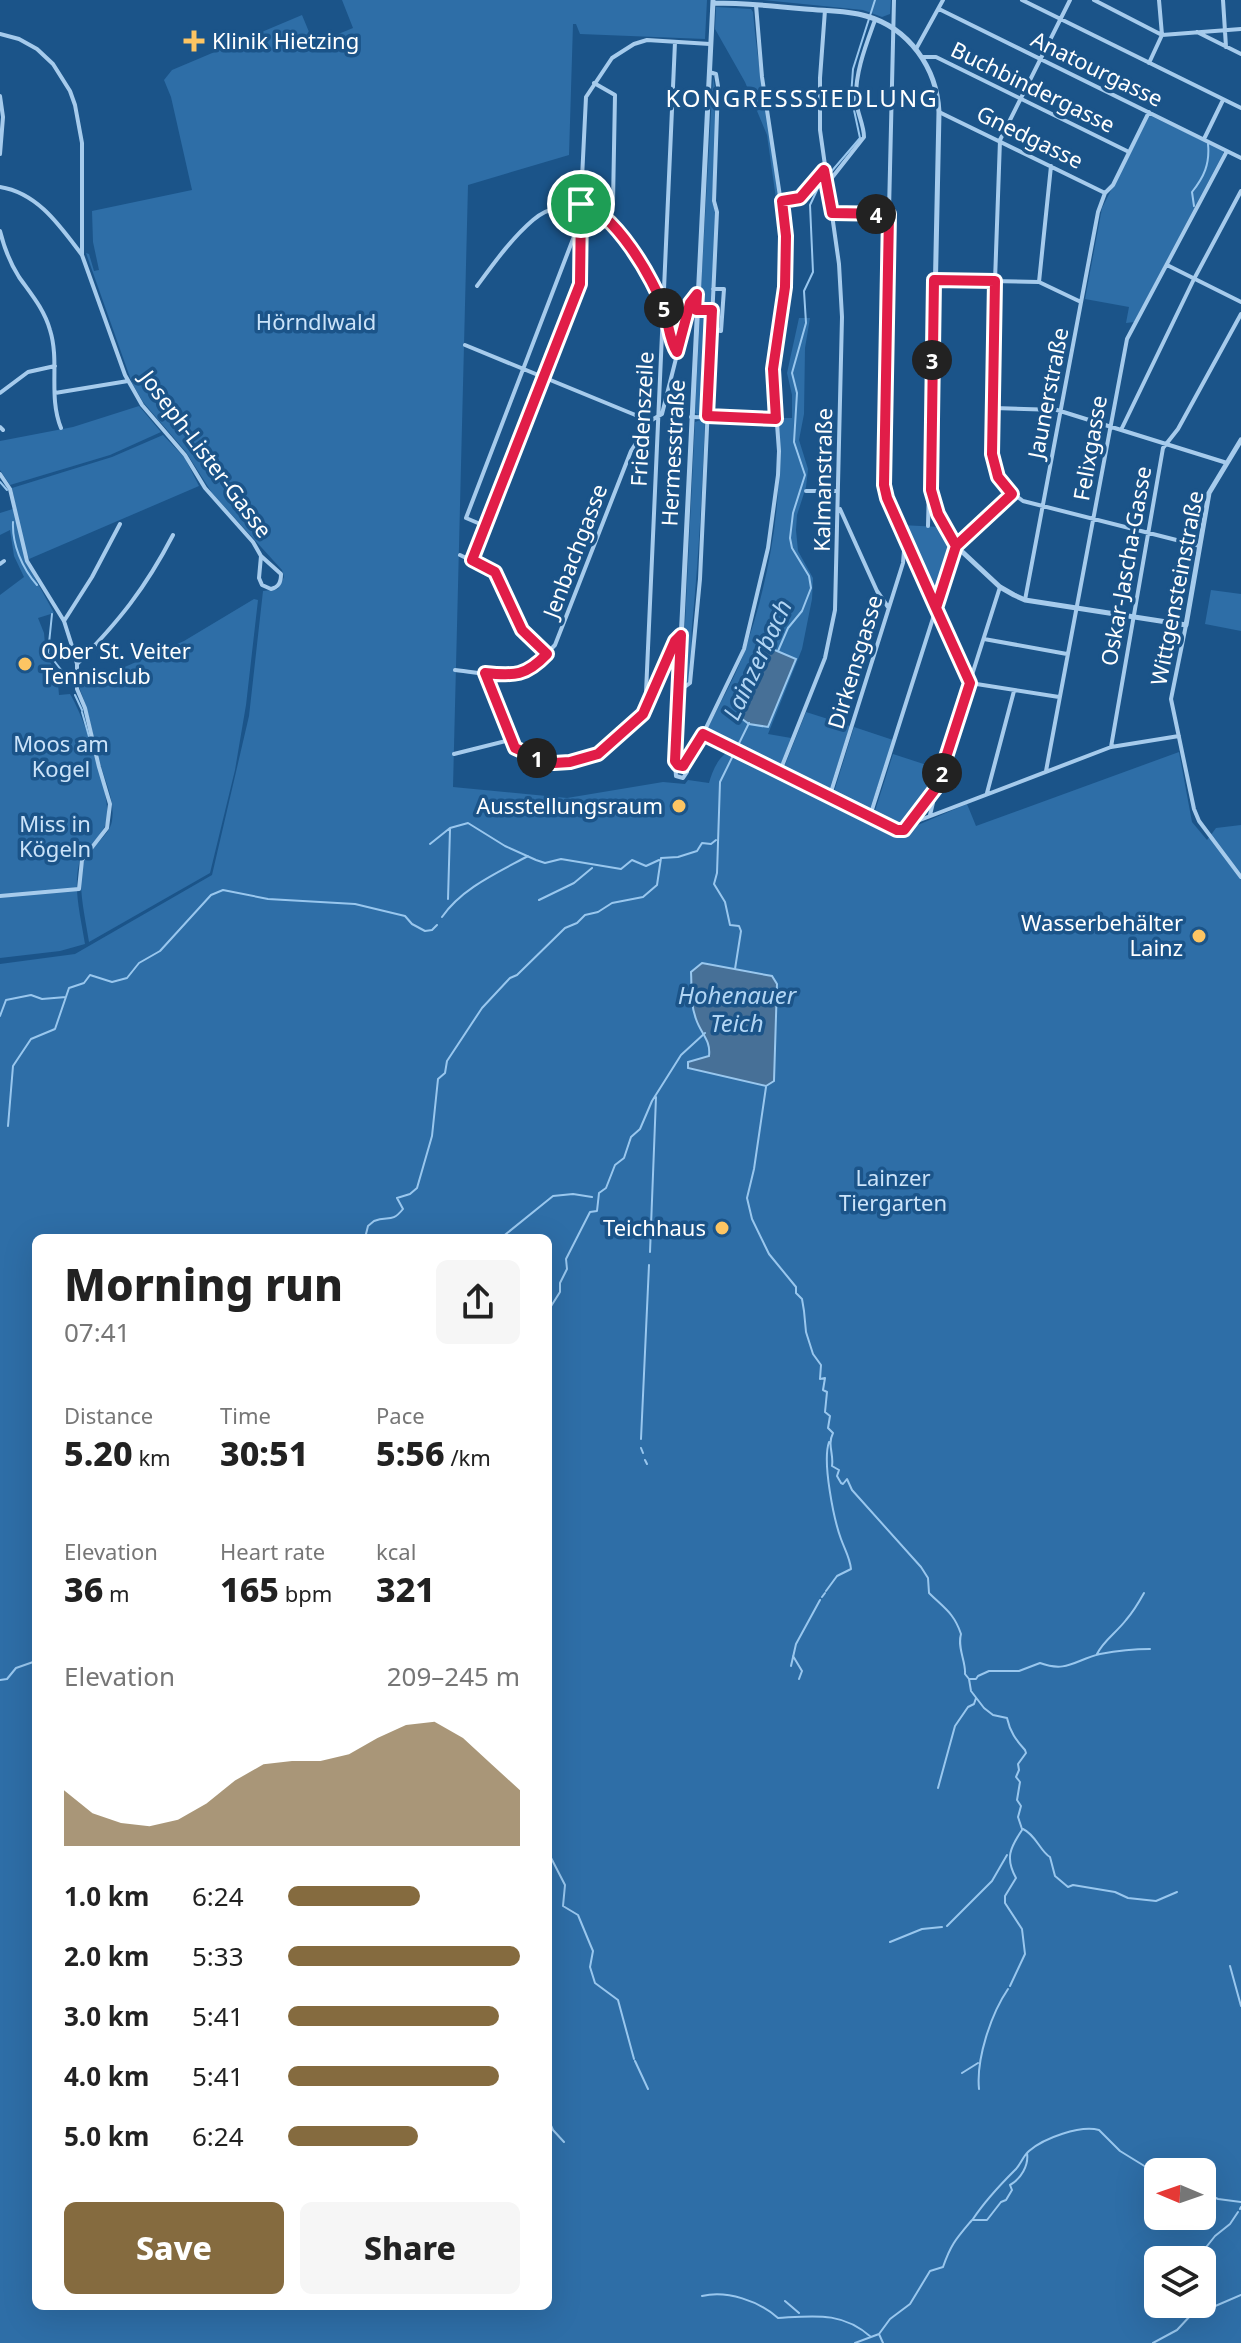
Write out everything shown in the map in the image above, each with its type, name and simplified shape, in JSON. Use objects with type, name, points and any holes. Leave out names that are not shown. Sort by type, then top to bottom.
[{"type":"street","points":[[894,0],[884,485],[887,498],[970,683]]},
{"type":"street","points":[[916,49],[943,0]]},
{"type":"street","points":[[1022,0],[1241,108]]},
{"type":"street","points":[[1070,0],[1000,140],[995,281],[994,466],[1004,487],[1012,494],[1042,506],[1200,546]]},
{"type":"street","points":[[1094,0],[1162,35],[1241,29]]},
{"type":"street","points":[[1149,63],[1162,35],[1159,0]]},
{"type":"street","points":[[1223,0],[1226,47]]},
{"type":"street","points":[[713,1],[867,16],[893,27],[916,49],[934,82],[939,112],[928,526]]},
{"type":"street","name":"Hermesstraße","points":[[675,761],[713,1]]},
{"type":"street","points":[[683,766],[737,668],[759,591],[778,475],[773,369],[785,287],[786,236],[762,77],[756,5]]},
{"type":"street","name":"Anatourgasse","points":[[939,9],[1241,158]]},
{"type":"street","points":[[782,201],[800,198],[825,172],[819,112],[825,10]]},
{"type":"street","points":[[826,183],[864,137],[856,102],[859,68],[875,19]]},
{"type":"street","points":[[1197,32],[1241,54]]},
{"type":"street","name":"Joseph-Lister-Gasse","points":[[0,34],[19,39],[45,56],[62,77],[75,105],[82,152],[82,255],[128,381],[142,405],[185,455],[205,488],[253,542],[261,556],[281,574],[275,588],[266,588],[261,584],[261,556]]},
{"type":"street","points":[[472,560],[580,284],[584,104],[612,58],[634,44],[647,40],[710,44]]},
{"type":"street","name":"Friedenszeile","points":[[649,701],[646,693],[675,42]]},
{"type":"street","name":"Buchbindergasse","points":[[922,57],[936,57],[1129,152]]},
{"type":"street","name":"Hermesstraße","points":[[678,692],[690,683],[700,579],[717,212],[714,201],[718,86],[716,74],[708,71]]},
{"type":"street","points":[[594,83],[615,95],[613,202],[603,216]]},
{"type":"street","points":[[0,96],[3,133],[0,154]]},
{"type":"street","points":[[1204,139],[1223,100]]},
{"type":"street","name":"Gnedgasse","points":[[939,112],[1105,193]]},
{"type":"street","name":"Jaunerstraße","points":[[1025,600],[1098,212],[1149,112]]},
{"type":"street","name":"Felixgasse","points":[[1046,771],[1127,339],[1227,151]]},
{"type":"street","points":[[1039,282],[1051,166]]},
{"type":"street","name":"Kalmanstraße","points":[[780,771],[830,639],[835,610],[842,317],[839,264],[825,172]]},
{"type":"street","points":[[0,187],[22,194],[39,205],[55,219],[82,255]]},
{"type":"street","points":[[1121,430],[1194,279],[1241,191]]},
{"type":"street","points":[[477,286],[511,241],[535,218],[553,208],[581,204],[603,216],[637,257],[664,307],[677,352]]},
{"type":"street","points":[[832,213],[889,214]]},
{"type":"street","points":[[485,526],[466,518],[580,219]]},
{"type":"street","points":[[0,231],[12,265],[45,316],[52,335],[56,412],[61,428]]},
{"type":"street","points":[[1167,265],[1241,302]]},
{"type":"street","points":[[934,280],[1039,282],[1081,302]]},
{"type":"street","name":"Hermesstraße","points":[[712,330],[721,331],[724,289],[713,289]]},
{"type":"street","points":[[465,345],[650,421],[662,414],[690,303],[697,294]]},
{"type":"street","points":[[696,310],[712,310]]},
{"type":"street","name":"Oskar-Jascha-Gasse","points":[[1111,747],[1163,448],[1178,429],[1241,314]]},
{"type":"street","points":[[0,393],[28,372],[55,366]]},
{"type":"street","points":[[55,393],[128,381]]},
{"type":"street","points":[[993,408],[1060,411],[1227,463]]},
{"type":"street","points":[[691,417],[776,419]]},
{"type":"street","name":"Jenbachgasse","points":[[547,654],[555,645],[631,451],[650,421]]},
{"type":"street","name":"Wittgensteinstraße","points":[[1241,440],[1209,493],[1171,699],[1196,816],[1241,877]]},
{"type":"street","points":[[930,472],[933,501],[944,527],[956,546],[1000,587],[1025,600],[1186,625]]},
{"type":"street","points":[[0,474],[10,489],[27,561],[64,621],[77,664],[77,689],[85,708],[111,809],[107,828],[82,860],[79,889],[0,896]]},
{"type":"street","points":[[806,491],[838,491]]},
{"type":"street","points":[[870,816],[956,546],[1012,494]]},
{"type":"street","points":[[839,507],[877,591],[888,607]]},
{"type":"street","points":[[64,621],[120,524]]},
{"type":"street","points":[[77,664],[138,598],[173,535]]},
{"type":"street","name":"Dirkensgasse","points":[[830,796],[903,563],[905,537]]},
{"type":"street","points":[[455,670],[512,675],[527,671],[547,654],[522,630],[495,572],[460,555]]},
{"type":"street","points":[[930,815],[1000,587]]},
{"type":"street","points":[[485,673],[510,740],[522,753],[554,763],[585,759],[598,754],[643,714],[675,641],[681,635]]},
{"type":"street","points":[[984,639],[1067,654]]},
{"type":"street","points":[[970,683],[1059,697]]},
{"type":"street","points":[[987,793],[1014,691]]},
{"type":"street","points":[[704,732],[900,830],[930,815],[1111,747],[1179,736]]},
{"type":"street","points":[[454,754],[510,740]]},
{"type":"street","points":[[675,761],[687,772],[680,778],[674,771],[675,761]]},
{"type":"street","points":[[910,824],[936,788]]},
{"type":"green space","name":"Lainzer Tiergarten","points":[[342,0],[707,0],[705,39],[580,34],[576,24],[573,24],[569,155],[468,185],[453,787],[567,798],[663,782],[685,784],[688,780],[709,783],[719,760],[731,750],[902,837],[913,827],[967,804],[976,826],[1179,752],[1192,822],[1207,840],[1216,828],[1241,825],[1241,2343],[0,2343],[0,964],[75,954],[212,875],[249,716],[263,591],[278,589],[284,577],[282,570],[212,493],[186,452],[143,402],[132,383],[86,253],[94,271],[99,270],[93,242],[92,211],[192,190],[171,97],[164,80],[172,70],[302,15],[314,44],[353,28]]},
{"type":"green space","points":[[763,0],[891,0],[890,14],[882,17],[863,10]]},
{"type":"green space","points":[[716,7],[751,9],[753,12],[779,201],[782,239],[782,277],[778,315],[781,234],[767,135],[745,82],[715,29]]},
{"type":"green space","points":[[713,77],[717,98],[712,202],[716,213],[711,307],[705,308],[700,306]]},
{"type":"green space","points":[[1151,116],[1223,150],[1223,154],[1134,322],[1126,323],[1129,307],[1085,299],[1102,208]]},
{"type":"green space","points":[[702,312],[708,312],[710,318],[706,415],[700,416],[695,413]]},
{"type":"green space","points":[[799,318],[810,318],[805,348],[804,414],[799,440],[808,469],[796,530],[798,551],[813,578],[812,599],[802,649],[768,734],[791,738],[780,766],[775,767],[707,730],[742,658],[767,570],[777,509],[777,418],[792,418],[792,395],[787,373]]},
{"type":"green space","points":[[139,406],[161,432],[110,455],[10,485],[0,470],[0,441],[73,427]]},
{"type":"green space","points":[[703,419],[692,666],[685,686],[682,684],[695,422]]},
{"type":"green space","points":[[163,435],[185,458],[199,486],[29,559],[24,546],[25,560],[54,613],[38,618],[44,633],[46,656],[64,683],[58,684],[59,695],[70,694],[82,720],[102,778],[107,812],[104,829],[81,858],[77,874],[78,904],[85,944],[60,951],[0,958],[0,595],[24,577],[14,556],[10,530],[0,535],[0,513],[16,508],[12,488],[112,457]]},
{"type":"green space","points":[[901,525],[940,527],[950,550],[936,588],[931,587]]},
{"type":"green space","points":[[1211,590],[1241,594],[1241,631],[1205,624]]},
{"type":"green space","points":[[254,599],[258,600],[246,705],[235,770],[210,873],[89,942],[82,901],[82,869],[87,856],[110,827],[113,814],[110,793],[79,687],[184,641]]},
{"type":"green space","points":[[806,712],[850,726],[827,792],[785,769]]},
{"type":"green space","points":[[854,727],[893,740],[869,812],[833,795]]},
{"type":"green space","points":[[893,754],[939,769],[934,785],[902,828],[874,814]]},
{"type":"water","points":[[763,645],[796,659],[768,727],[749,724],[738,716]]},
{"type":"water","name":"Hohenauer Teich","points":[[702,963],[772,976],[777,984],[774,1081],[766,1086],[688,1068],[688,1062],[709,1056],[709,1046],[696,1019],[692,1001],[691,972]]},
{"type":"waterway","name":"Lainzerbach","points":[[778,651],[788,628],[802,611],[811,588],[809,576],[792,548],[790,538],[793,513],[805,475],[794,442],[797,393],[792,373],[806,323],[804,291],[813,272],[810,205],[819,186],[860,138],[851,96],[853,69],[875,0]]},
{"type":"waterway","points":[[1194,206],[1192,192],[1205,170],[1208,144]]},
{"type":"waterway","points":[[0,482],[7,490]]},
{"type":"waterway","points":[[13,522],[19,555],[37,585]]},
{"type":"waterway","points":[[52,614],[48,653],[69,680]]},
{"type":"waterway","points":[[75,695],[82,710]]},
{"type":"waterway","points":[[82,712],[90,740]]},
{"type":"waterway","name":"Lainzerbach","points":[[735,969],[741,931],[739,926],[730,925],[725,902],[714,884],[720,782],[749,723]]},
{"type":"waterway","points":[[430,844],[450,828],[468,823],[505,846],[545,863],[561,859],[621,869],[632,860],[646,866],[659,860]]},
{"type":"waterway","points":[[448,899],[450,829]]},
{"type":"waterway","points":[[366,1234],[368,1226],[374,1221],[399,1214],[403,1209],[397,1198],[417,1188],[432,1136],[438,1079],[445,1073],[447,1061],[482,1008],[565,928],[612,903],[643,897],[657,885],[661,858],[697,851],[702,843],[711,844],[716,840]]},
{"type":"waterway","points":[[442,917],[470,889],[528,856]]},
{"type":"waterway","points":[[539,900],[574,883],[592,868]]},
{"type":"waterway","points":[[8,1126],[13,1066],[31,1039],[55,1029],[69,988],[84,983],[90,975],[112,982],[127,978],[139,963],[160,951],[211,895],[223,890],[268,899],[355,904],[405,916],[425,931],[437,925]]},
{"type":"waterway","points":[[0,1016],[6,1000],[31,995],[42,999],[66,997]]},
{"type":"waterway","points":[[552,1305],[560,1292],[560,1283],[567,1269],[566,1259],[590,1212],[597,1211],[599,1193],[606,1188],[615,1165],[624,1158],[631,1137],[640,1129],[652,1101],[681,1055],[705,1033]]},
{"type":"waterway","name":"Lainzerbach","points":[[766,1087],[747,1198],[752,1219],[769,1254],[802,1299],[806,1332],[813,1354],[821,1365],[820,1379],[825,1378],[825,1412],[830,1416],[828,1428],[833,1433],[832,1466],[839,1470],[837,1476],[841,1483],[847,1479],[852,1490],[921,1567],[928,1578],[929,1593],[948,1611],[961,1634],[965,1674],[971,1691],[993,1715],[1007,1718],[1014,1736],[1025,1750],[1016,1777],[1020,1782],[1017,1800],[1021,1806],[1018,1817],[1022,1829]]},
{"type":"waterway","points":[[650,1252],[656,1097]]},
{"type":"waterway","points":[[506,1234],[553,1196],[573,1194],[592,1197]]},
{"type":"waterway","points":[[641,1439],[649,1265]]},
{"type":"waterway","points":[[826,1591],[837,1576],[851,1569],[838,1530],[830,1491],[827,1463],[829,1442]]},
{"type":"waterway","points":[[641,1448],[643,1453]]},
{"type":"waterway","points":[[645,1460],[647,1464]]},
{"type":"waterway","points":[[822,1597],[825,1593]]},
{"type":"waterway","points":[[1097,1654],[1129,1617],[1144,1593]]},
{"type":"waterway","points":[[791,1666],[796,1644],[820,1600]]},
{"type":"waterway","points":[[970,1679],[989,1671],[1019,1671],[1040,1663],[1057,1667],[1100,1654],[1150,1649]]},
{"type":"waterway","points":[[793,1656],[802,1671],[799,1679]]},
{"type":"waterway","points":[[0,1680],[7,1679],[16,1668],[32,1662]]},
{"type":"waterway","points":[[938,1788],[955,1726],[976,1698]]},
{"type":"waterway","points":[[1023,1829],[1050,1857],[1055,1876],[1068,1887],[1073,1885],[1156,1901],[1177,1892]]},
{"type":"waterway","name":"Lainzerbach","points":[[1010,1986],[1025,1954],[1022,1929],[1005,1903],[1005,1896],[1016,1878],[1010,1853],[1022,1830]]},
{"type":"waterway","points":[[947,1926],[992,1881],[1007,1855]]},
{"type":"waterway","points":[[552,1860],[565,1885],[563,1906],[578,1915],[593,1951],[590,1967],[595,1983],[618,2000],[634,2059]]},
{"type":"waterway","points":[[890,1942],[922,1929],[942,1927]]},
{"type":"waterway","points":[[1230,1966],[1241,2006]]},
{"type":"waterway","name":"Lainzerbach","points":[[979,2089],[986,2037],[1008,1989]]},
{"type":"waterway","points":[[635,2061],[648,2089]]},
{"type":"waterway","points":[[962,2073],[978,2063]]},
{"type":"waterway","points":[[552,2128],[564,2142]]},
{"type":"waterway","points":[[973,2219],[1029,2151],[1053,2137],[1072,2131],[1099,2130],[1120,2151],[1144,2166]]},
{"type":"waterway","points":[[855,2343],[879,2334],[890,2319],[910,2304],[930,2271],[943,2267],[954,2242],[972,2220],[987,2220],[1006,2200],[1012,2190],[1010,2185],[1025,2167],[1027,2153]]},
{"type":"waterway","points":[[1216,2198],[1241,2202]]},
{"type":"waterway","points":[[1207,2246],[1238,2212]]},
{"type":"waterway","points":[[1153,2343],[1177,2330],[1191,2315],[1206,2306],[1213,2307],[1241,2295]]},
{"type":"waterway","points":[[702,2296],[742,2298],[778,2318],[815,2316],[838,2319],[871,2337]]},
{"type":"waterway","points":[[785,2301],[799,2313]]},
{"type":"waterway","points":[[879,2334],[883,2343]]},
{"type":"place","name":"Klinik Hietzing","points":[[194,41]]},
{"type":"place","name":"Ober St. Veiter Tennisclub","points":[[25,664]]},
{"type":"place","name":"Ausstellungsraum","points":[[679,806]]},
{"type":"place","name":"Wasserbehälter Lainz","points":[[1199,936]]},
{"type":"place","name":"Teichhaus","points":[[722,1228]]},
{"type":"district","name":"KONGRESSSIEDLUNG","points":[[802,99]]},
{"type":"route","points":[[581,204],[580,284],[472,560],[499,577],[507,602],[522,630],[547,654],[527,671],[512,675],[485,673],[510,740],[522,753],[554,763],[598,754],[643,714],[675,641],[681,635],[675,761],[678,765],[683,766],[703,734],[897,830],[904,830],[936,788],[970,683],[936,608],[952,557],[956,546],[1012,494],[998,477],[992,454],[995,281],[934,280],[931,490],[938,514],[956,546],[936,608],[884,485],[889,214],[832,213],[824,170],[800,198],[782,201],[786,236],[785,287],[773,369],[776,419],[707,416],[712,310],[696,310],[697,294],[690,303],[677,352],[664,307],[637,257],[603,216],[581,204]]},
{"type":"park label","name":"Hörndlwald","points":[[316,322]]},
{"type":"park label","name":"Moos am Kogel","points":[[61,756]]},
{"type":"park label","name":"Miss in Kögeln","points":[[55,836]]}]
